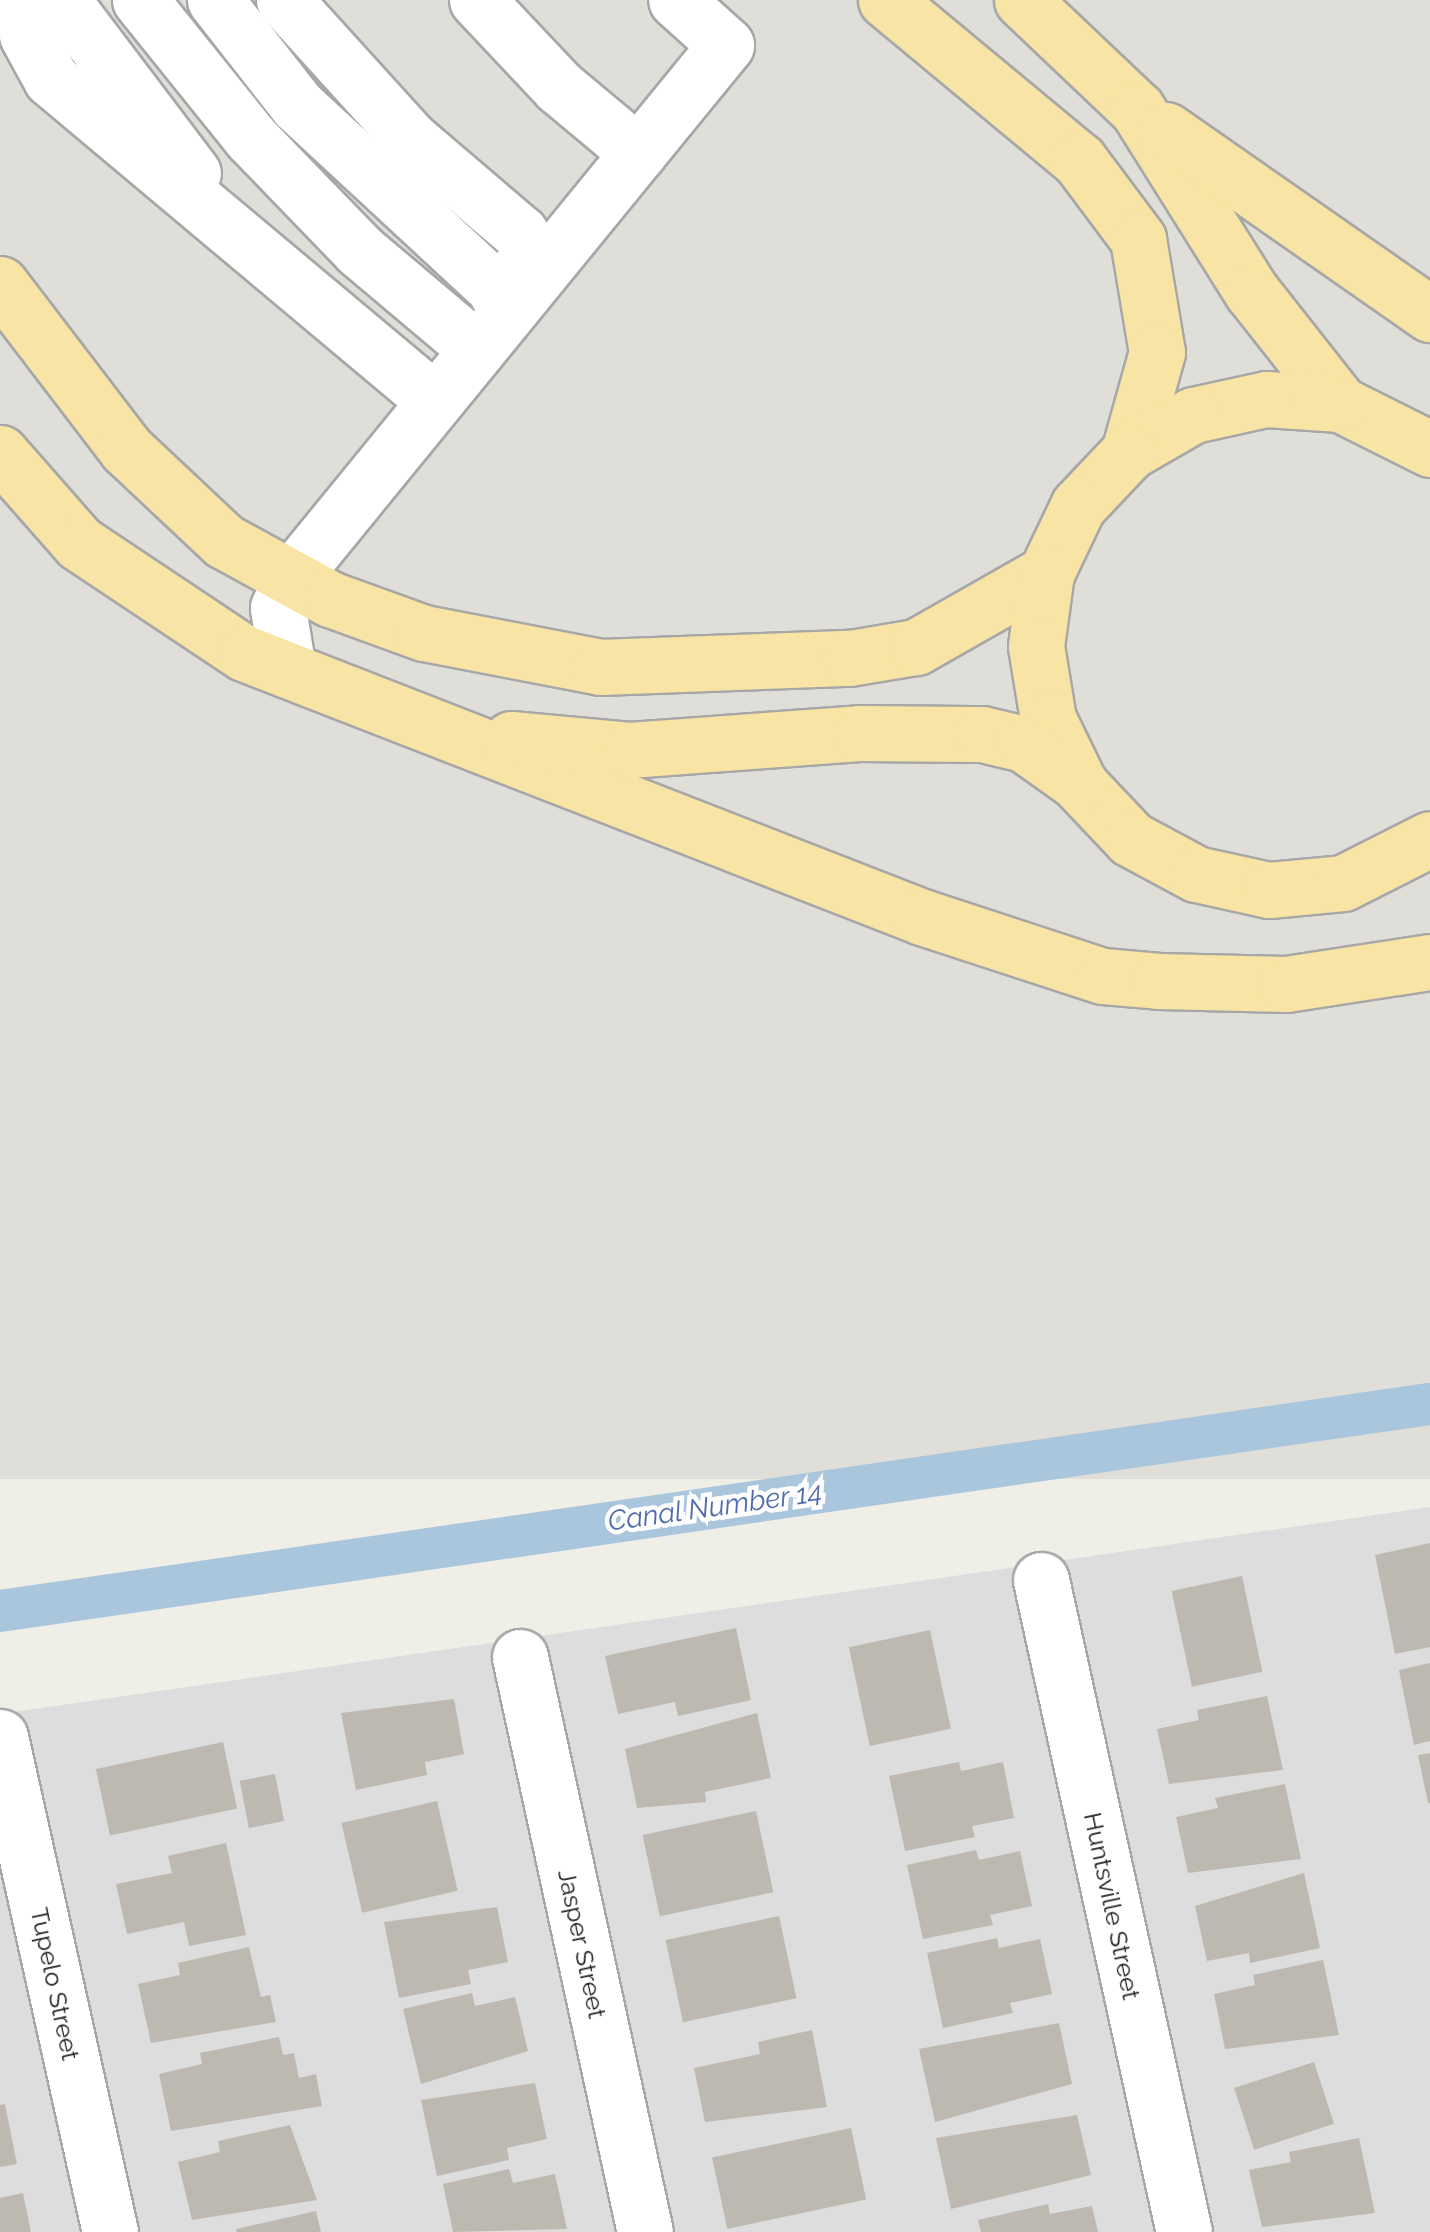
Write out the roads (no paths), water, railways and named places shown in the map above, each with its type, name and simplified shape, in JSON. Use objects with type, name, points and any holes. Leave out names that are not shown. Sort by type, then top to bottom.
[{"type":"main road","points":[[886,0],[1078,160],[1138,239],[1157,352],[1130,452]]},
{"type":"main road","points":[[1022,0],[1138,109],[1430,314]]},
{"type":"main road","points":[[1138,109],[1252,292],[1340,404]]},
{"type":"main road","points":[[0,284],[126,449],[224,542],[291,578],[424,633],[509,654],[600,667],[712,669],[916,647],[1046,573]]},
{"type":"main road","points":[[1080,785],[1048,719],[1036,646],[1046,573],[1078,506],[1130,452],[1193,415],[1266,399],[1340,404],[1430,449]]},
{"type":"main road","points":[[0,453],[79,544],[160,604],[288,670],[922,917],[1103,976],[1286,984],[1430,962]]},
{"type":"main road","points":[[429,728],[629,750],[859,733],[982,734],[1024,744],[1080,785],[1132,839],[1196,874],[1269,890],[1343,883],[1430,839]]},
{"type":"street","points":[[23,0],[27,35],[51,78],[426,394]]},
{"type":"street","points":[[62,0],[170,136],[227,226]]},
{"type":"street","points":[[140,0],[250,138],[359,250],[461,336]]},
{"type":"street","points":[[215,0],[297,105],[499,292]]},
{"type":"street","points":[[284,0],[410,139],[520,233],[529,247],[524,262],[461,336],[426,394]]},
{"type":"street","points":[[477,0],[559,87],[638,153]]},
{"type":"street","points":[[288,670],[278,608],[291,578],[426,394],[638,153],[726,45],[676,0]]},
{"type":"street","name":"Huntsville Street","points":[[1041,1580],[1184,2232]]},
{"type":"street","name":"Jasper Street","points":[[520,1657],[645,2232]]},
{"type":"street","name":"Tupelo Street","points":[[0,1736],[110,2232]]},
{"type":"waterway","name":"Canal Number 14","points":[[0,1611],[1430,1404]]}]
